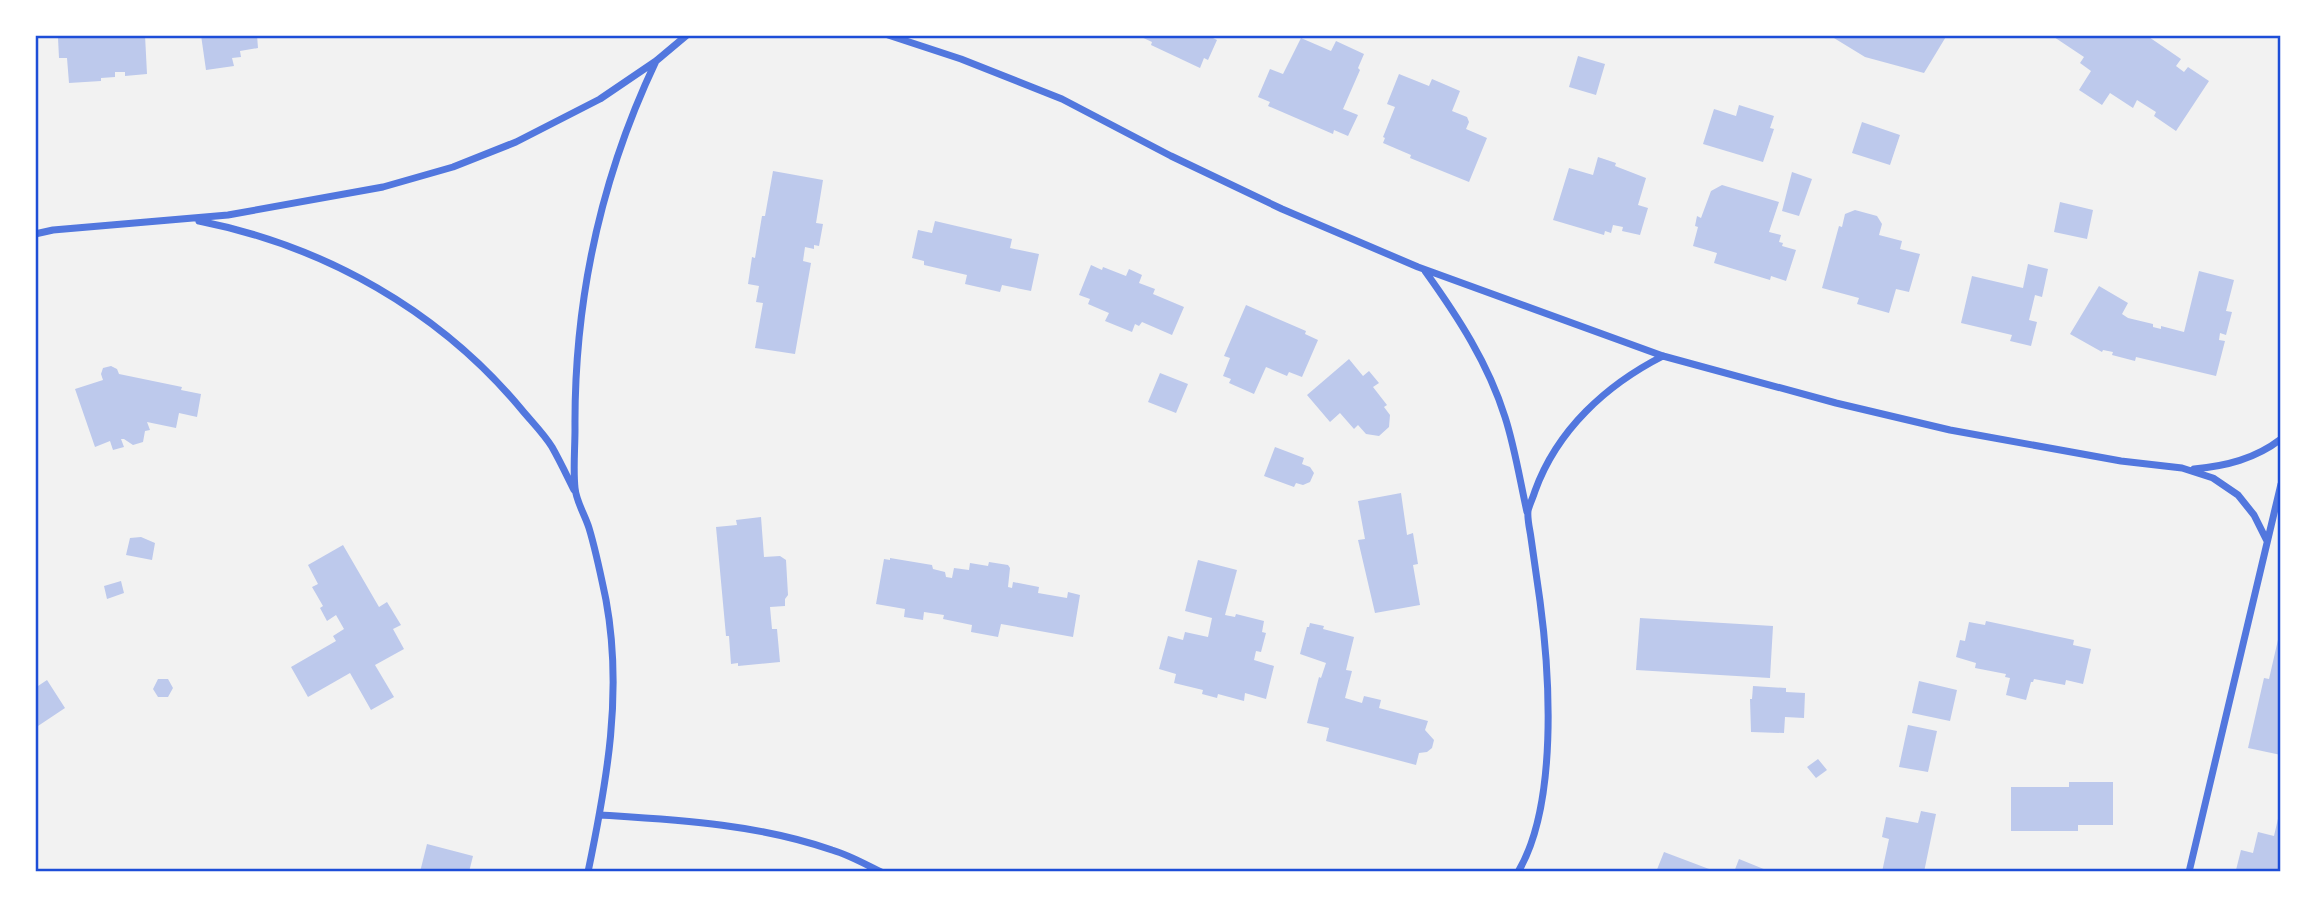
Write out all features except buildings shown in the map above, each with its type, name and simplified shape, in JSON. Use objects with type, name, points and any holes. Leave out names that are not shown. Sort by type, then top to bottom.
[{"type":"street","points":[[35,234],[53,230],[192,220],[383,187],[453,167],[516,142],[600,99],[656,61],[687,35]]},
{"type":"street","points":[[888,35],[961,59],[1062,99],[1171,156],[1282,209],[1424,270],[1663,356],[1836,403],[1950,430],[2121,461],[2189,470],[2213,478],[2238,495],[2254,515],[2267,541]]},
{"type":"street","points":[[575,490],[574,399],[578,331],[588,264],[606,193],[626,131],[656,61]]},
{"type":"street","points":[[192,220],[277,241],[332,264],[399,301],[455,340],[505,389],[551,446],[575,490],[589,528],[606,601],[614,670],[613,733],[588,872]]},
{"type":"street","points":[[1424,270],[1457,315],[1486,369],[1506,418],[1527,512],[1545,639],[1547,729],[1543,790],[1534,835],[1518,872]]},
{"type":"street","points":[[1527,512],[1542,472],[1559,443],[1608,391],[1630,374],[1663,356]]},
{"type":"street","points":[[2189,470],[2217,467],[2243,460],[2271,447],[2281,439]]},
{"type":"street","points":[[2189,872],[2281,484]]},
{"type":"street","points":[[600,815],[700,822],[780,834],[835,850],[881,872]]}]
